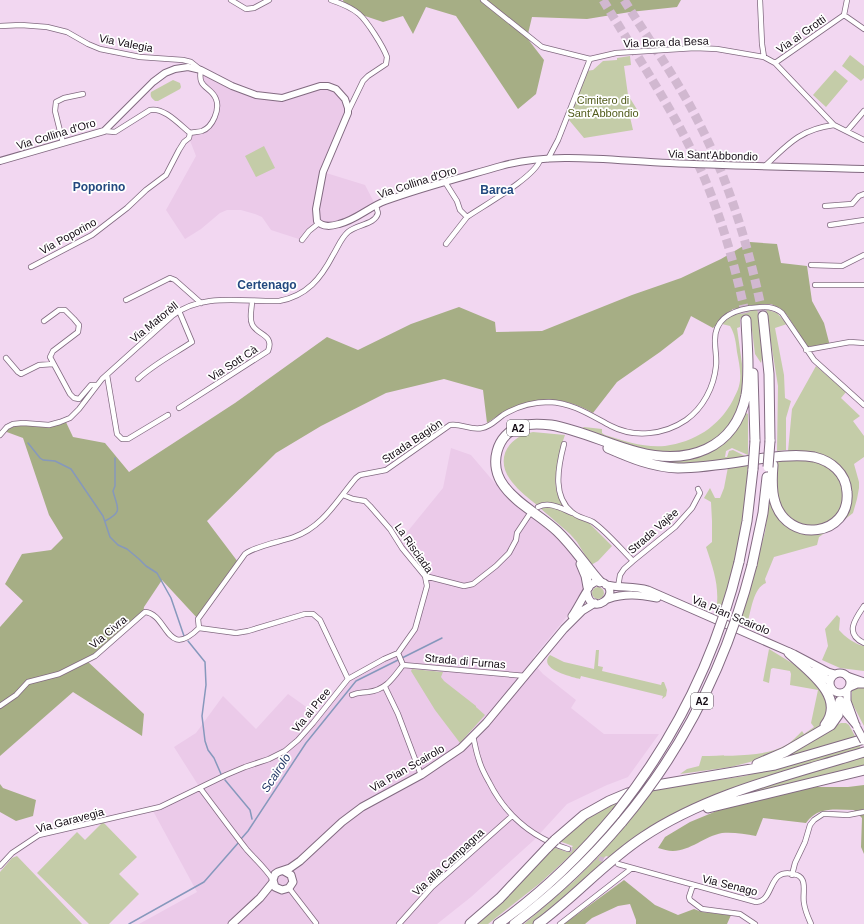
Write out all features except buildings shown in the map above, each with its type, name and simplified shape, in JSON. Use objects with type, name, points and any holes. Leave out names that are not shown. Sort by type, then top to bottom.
[{"type":"highway","name":"A2","points":[[580,434],[599,445],[636,460],[662,467],[698,467],[791,456],[806,456],[820,459],[833,465],[838,470],[845,483],[847,492],[846,502],[840,516],[830,525],[816,530],[802,530],[787,522],[780,513],[774,498],[771,466],[772,441],[774,417],[769,387],[763,316]]},
{"type":"highway","name":"A2","points":[[498,924],[527,902],[560,873],[586,847],[616,813],[662,750],[696,686],[711,653],[723,619],[739,562],[747,521],[753,469],[755,441],[753,377],[746,319],[747,380],[744,403],[736,423],[727,434],[716,444],[703,451],[675,457],[660,456],[638,452],[567,429],[533,424],[520,427],[505,437],[497,449],[495,462],[498,475],[504,487],[558,532],[603,583]]},
{"type":"highway","name":"A2","points":[[514,924],[544,901],[577,871],[622,822],[661,770],[698,707],[712,681],[740,607],[752,565],[771,466]]},
{"type":"highway","name":"A2","points":[[573,549],[584,572],[588,590]]},
{"type":"highway","points":[[787,652],[819,680],[828,694],[831,702],[831,713],[827,722],[820,731]]},
{"type":"highway","points":[[729,772],[776,756],[831,725],[839,712],[840,701]]},
{"type":"highway","points":[[470,924],[500,898],[555,840],[584,815],[622,795],[651,786],[776,765],[864,740]]},
{"type":"highway","points":[[538,924],[630,846],[681,815],[720,798],[864,752]]},
{"type":"highway","points":[[655,830],[714,806],[864,770]]},
{"type":"main road","points":[[593,583],[603,583],[609,592],[608,599],[603,603],[595,603],[589,599],[588,590],[593,583]]},
{"type":"main road","name":"Via Pian Scairolo","points":[[603,583],[618,587],[640,588],[835,674]]},
{"type":"main road","name":"Via Pian Scairolo","points":[[564,629],[588,590]]},
{"type":"main road","name":"Via Pian Scairolo","points":[[608,599],[620,595],[635,594],[669,600]]},
{"type":"main road","name":"Via Pian Scairolo","points":[[300,861],[342,822],[362,807],[421,775],[452,754],[473,736],[505,701],[564,629],[582,611],[595,603]]},
{"type":"main road","name":"Via Pian Scairolo","points":[[787,652],[812,667],[830,682]]},
{"type":"main road","points":[[857,727],[846,713],[835,691],[831,687],[830,682],[835,674],[842,673],[864,683]]},
{"type":"main road","points":[[847,676],[850,680],[848,701],[857,727],[864,740]]},
{"type":"main road","points":[[835,691],[843,693],[856,684],[864,683]]},
{"type":"main road","points":[[232,924],[260,898],[273,881],[275,874],[284,871],[300,861]]},
{"type":"main road","points":[[260,898],[279,890],[289,888],[292,885],[292,877],[300,861]]},
{"type":"main road","points":[[284,871],[289,873],[292,877]]},
{"type":"main road","points":[[273,881],[279,890]]},
{"type":"street","points":[[231,0],[241,8],[250,9],[269,0]]},
{"type":"street","points":[[302,240],[309,231],[319,223],[316,209],[323,172],[348,113],[363,81],[386,64],[387,57],[367,24],[359,14],[344,5],[331,0]]},
{"type":"street","points":[[483,0],[542,47],[590,59],[584,71],[574,101],[548,159]]},
{"type":"street","points":[[760,0],[764,57]]},
{"type":"street","points":[[848,0],[844,15],[864,29]]},
{"type":"street","name":"Via ai Grotti","points":[[774,63],[844,15]]},
{"type":"street","name":"Via Valegia","points":[[0,26],[21,24],[47,27],[67,32],[100,49],[140,58],[183,60],[191,62],[201,70]]},
{"type":"street","name":"Via Bora da Besa","points":[[590,59],[616,53],[695,48],[717,49],[764,57],[774,63],[834,125],[864,140]]},
{"type":"street","name":"Via Collina d'Oro","points":[[0,161],[104,130],[153,82],[165,73],[175,69],[188,67],[201,70],[232,86],[256,95],[282,98],[320,86],[328,86],[333,88],[345,99],[348,113]]},
{"type":"street","points":[[104,130],[115,132],[150,110],[156,109],[162,110],[190,132],[203,131],[210,126],[217,106],[214,94],[202,85],[200,80],[201,70]]},
{"type":"street","points":[[63,143],[55,111],[56,102],[64,98],[83,94]]},
{"type":"street","points":[[847,131],[864,111]]},
{"type":"street","points":[[765,166],[799,136],[819,127],[834,125]]},
{"type":"street","name":"Via Poporino","points":[[31,267],[96,232],[127,208],[146,190],[163,178],[184,142],[189,138],[190,132]]},
{"type":"street","name":"Via Collina d'Oro","points":[[319,223],[326,226],[340,224],[351,220],[387,201],[504,165],[562,158]]},
{"type":"street","name":"Via Sant'Abbondio","points":[[562,158],[864,169]]},
{"type":"street","points":[[446,244],[467,217],[526,178],[538,166],[540,160]]},
{"type":"street","points":[[445,182],[457,201],[460,210],[467,217]]},
{"type":"street","points":[[825,206],[852,204],[859,196],[864,194]]},
{"type":"street","name":"Via Matorèll","points":[[2,433],[10,425],[17,423],[44,425],[54,424],[65,420],[79,410],[107,374],[179,311],[201,303],[226,300],[286,300],[294,297],[311,286],[324,272],[340,242],[348,232],[356,226],[372,221],[376,218],[378,213],[376,206]]},
{"type":"street","points":[[830,225],[864,220]]},
{"type":"street","points":[[811,265],[842,266],[864,255]]},
{"type":"street","points":[[126,300],[170,278],[175,280],[201,303]]},
{"type":"street","points":[[815,285],[864,285]]},
{"type":"street","name":"Via Sott Cà","points":[[180,408],[268,351],[270,345],[268,339],[255,328],[251,322],[252,301]]},
{"type":"street","name":"Strada Bagiòn","points":[[343,495],[360,475],[386,470],[450,425],[458,424],[474,429],[481,429],[512,411],[533,404],[550,402],[570,406],[589,413],[612,426],[629,432],[652,433],[674,426],[686,420],[693,414],[708,394],[714,381],[716,371],[716,331],[719,324],[726,316],[737,310],[767,306],[779,311],[786,317],[806,350],[864,405]]},
{"type":"street","points":[[44,321],[60,310],[64,310],[79,325],[78,332],[75,336],[51,353],[50,359],[70,394],[74,398],[79,399],[91,385],[97,385]]},
{"type":"street","points":[[138,379],[159,363],[192,342],[179,311]]},
{"type":"street","points":[[806,350],[850,342],[864,342]]},
{"type":"street","points":[[6,358],[21,374],[39,365],[53,364]]},
{"type":"street","points":[[107,374],[117,434],[122,439],[128,440],[168,415]]},
{"type":"street","points":[[0,438],[2,433]]},
{"type":"street","points":[[564,444],[560,457],[558,488],[563,501],[576,514]]},
{"type":"street","name":"Strada Vajèe","points":[[618,587],[620,575],[624,569],[674,527],[692,508],[700,493],[698,489]]},
{"type":"street","points":[[343,495],[310,530],[296,537],[254,549],[245,554],[198,619],[199,628],[236,632],[248,631],[306,614],[313,614],[320,620],[348,679]]},
{"type":"street","name":"La Risciada","points":[[343,495],[353,499],[365,501],[390,529],[402,548],[425,576],[428,586],[415,629],[398,653]]},
{"type":"street","points":[[538,507],[543,504],[551,505],[576,514],[596,525],[633,560]]},
{"type":"street","points":[[425,576],[464,586],[473,584],[510,553],[516,540],[517,533],[529,515]]},
{"type":"street","points":[[864,606],[854,620],[852,628],[856,637],[864,643]]},
{"type":"street","name":"Via Civra","points":[[0,706],[16,695],[28,682],[59,674],[95,656],[145,612],[154,616],[176,640],[182,640],[193,634],[199,628]]},
{"type":"street","points":[[352,695],[385,687],[403,665],[398,653]]},
{"type":"street","name":"Via ai Pree","points":[[152,809],[160,807],[244,767],[269,759],[291,747],[319,716],[348,679],[398,653]]},
{"type":"street","name":"Strada di Furnas","points":[[403,665],[526,676]]},
{"type":"street","points":[[385,687],[405,732],[421,775]]},
{"type":"street","points":[[473,736],[479,761],[484,773],[501,803],[512,816],[527,829],[546,841],[568,850]]},
{"type":"street","points":[[200,788],[238,839],[264,866],[273,881]]},
{"type":"street","name":"Via Garavegia","points":[[0,866],[12,853],[39,836],[152,809]]},
{"type":"street","points":[[811,924],[804,904],[804,883],[800,877],[792,874],[794,863],[803,848],[808,830],[814,820],[823,814],[848,815],[864,812]]},
{"type":"street","name":"Via alla Campagna","points":[[399,924],[432,887],[512,816]]},
{"type":"street","name":"Via Senago","points":[[618,864],[758,902],[767,897],[774,879],[784,874],[792,874]]},
{"type":"street","points":[[560,924],[632,868]]},
{"type":"street","points":[[693,885],[689,897],[690,900],[702,909],[740,914],[755,924]]},
{"type":"street","points":[[289,888],[316,923]]},
{"type":"shaded area","points":[[201,70],[256,95],[282,98],[320,86],[333,88],[348,108],[323,172],[365,185],[376,206],[340,224],[318,223],[302,240],[271,230],[262,217],[255,214],[241,210],[227,210],[220,213],[201,229],[185,239],[166,210],[196,156],[189,138],[190,133],[203,131],[214,118],[217,100],[202,85]]},
{"type":"shaded area","points":[[451,448],[471,455],[505,495],[541,523],[558,539],[571,553],[580,568],[585,587],[582,598],[533,658],[537,660],[534,664],[543,674],[576,700],[571,708],[604,734],[659,734],[628,777],[567,804],[534,840],[471,897],[437,924],[139,924],[197,892],[152,809],[200,788],[174,747],[196,733],[223,696],[256,729],[288,694],[319,716],[348,679],[398,653],[415,629],[427,586],[425,576],[399,542],[443,488]]},
{"type":"green space","points":[[343,0],[681,0],[677,7],[630,12],[587,19],[532,17],[527,38],[544,60],[536,94],[518,109],[456,16],[426,7],[413,34],[403,16],[383,22],[359,14],[344,5]]},
{"type":"green space","points":[[850,55],[864,66],[864,78],[861,81],[842,66]]},
{"type":"green space","name":"Cimitero di Sant'Abbondio","points":[[630,56],[631,65],[624,66],[628,95],[638,111],[630,117],[633,130],[584,138],[569,120],[586,71],[593,70],[603,61],[617,60],[617,58]]},
{"type":"green space","points":[[835,70],[848,81],[826,107],[813,95]]},
{"type":"green space","points":[[173,80],[180,83],[180,89],[158,101],[155,101],[151,96],[151,92]]},
{"type":"green space","points":[[264,146],[275,168],[256,177],[245,156]]},
{"type":"green space","points":[[750,242],[777,244],[781,263],[807,266],[812,301],[824,323],[830,346],[807,346],[787,315],[780,308],[771,304],[764,304],[733,309],[713,328],[691,316],[683,334],[617,382],[593,413],[579,406],[565,402],[539,400],[513,408],[500,414],[487,423],[483,390],[444,379],[386,393],[321,426],[276,453],[207,521],[238,562],[198,619],[162,580],[144,607],[143,614],[98,654],[86,660],[144,714],[142,736],[73,692],[0,756],[0,627],[23,601],[5,584],[22,554],[51,550],[63,538],[49,515],[23,438],[4,431],[10,425],[37,425],[65,420],[73,437],[105,443],[129,472],[235,403],[327,337],[358,350],[411,324],[459,307],[495,322],[496,332],[542,331],[632,295],[681,278],[721,259]]},
{"type":"green space","points":[[765,309],[777,313],[787,324],[775,328],[784,375],[785,398],[791,401],[786,418],[786,450],[777,451],[778,386],[768,324],[759,320],[763,353],[761,363],[755,354],[751,322],[749,318],[744,316],[740,319],[740,327],[737,328],[743,379],[741,399],[739,408],[731,424],[719,437],[696,450],[671,453],[648,450],[581,429],[584,427],[602,429],[602,433],[605,435],[635,444],[650,446],[676,444],[705,432],[721,418],[727,410],[739,388],[740,382],[740,369],[734,335],[730,326],[722,324],[731,316],[736,314],[748,310]]},
{"type":"green space","points":[[816,366],[846,392],[841,398],[860,416],[853,421],[864,436],[864,457],[854,464],[859,482],[857,499],[853,513],[819,537],[817,545],[774,557],[765,579],[766,583],[761,586],[755,596],[746,627],[739,624],[765,532],[770,495],[796,530],[838,521],[849,484],[815,454],[788,451],[792,409]]},
{"type":"green space","points":[[746,413],[748,414],[748,455],[732,448],[726,451],[725,457],[727,457],[729,451],[733,450],[747,457],[692,464],[661,464],[637,456],[671,460],[732,433]]},
{"type":"green space","points":[[533,432],[565,435],[558,461],[556,488],[561,500],[568,510],[548,502],[537,505],[512,482],[507,474],[504,466],[504,458],[510,444],[516,439]]},
{"type":"green space","points":[[796,459],[815,461],[824,464],[837,474],[841,481],[843,490],[840,510],[830,521],[815,526],[800,524],[791,519],[781,506],[778,497],[776,479],[777,461]]},
{"type":"green space","points":[[748,465],[738,546],[727,593],[720,613],[716,612],[717,587],[706,547],[712,542],[711,502],[704,498],[710,488],[715,498],[720,498],[724,488],[728,467]]},
{"type":"green space","points":[[552,506],[587,521],[612,546],[598,561],[591,565],[577,542],[570,534],[540,508]]},
{"type":"green space","points":[[596,587],[600,587],[604,593],[600,599],[596,599],[592,595],[592,591]]},
{"type":"green space","points":[[837,615],[840,618],[839,630],[850,640],[864,646],[864,671],[840,668],[822,660],[828,646],[825,629]]},
{"type":"green space","points":[[769,649],[800,668],[822,687],[829,708],[822,725],[796,742],[761,759],[731,767],[680,774],[687,769],[699,766],[702,756],[745,755],[767,752],[786,745],[802,731],[804,734],[814,727],[811,723],[818,690],[790,685],[790,671],[773,668],[771,669],[769,683],[763,681]]},
{"type":"green space","points":[[596,650],[599,650],[598,666],[603,667],[602,671],[661,685],[662,682],[664,682],[667,690],[666,696],[662,699],[663,696],[581,676],[580,679],[576,678],[557,672],[548,664],[547,660],[550,655],[564,662],[594,669]]},
{"type":"green space","points":[[412,669],[443,672],[441,677],[444,681],[485,715],[460,743],[435,710],[411,671]]},
{"type":"green space","points":[[856,687],[864,687],[864,726],[851,701],[852,691]]},
{"type":"green space","points":[[841,723],[846,723],[849,725],[856,738],[769,763],[834,726]]},
{"type":"green space","points":[[859,744],[861,749],[738,787],[613,855],[609,857],[606,856],[601,861],[603,862],[601,865],[537,921],[533,924],[524,924],[574,881],[599,856],[653,790],[745,776]]},
{"type":"green space","points":[[864,755],[864,766],[732,798],[742,793]]},
{"type":"green space","points":[[0,784],[3,788],[36,800],[33,816],[16,821],[0,812]]},
{"type":"green space","points":[[864,785],[864,854],[861,847],[862,818],[854,810],[822,811],[806,823],[763,818],[756,836],[722,833],[685,849],[671,851],[658,848],[665,837],[690,822],[731,805],[805,787],[848,787]]},
{"type":"green space","points":[[621,800],[583,844],[539,884],[488,924],[476,924],[553,847],[567,852],[573,846],[559,841],[587,817]]},
{"type":"green space","points":[[103,822],[137,857],[119,874],[139,894],[109,924],[89,924],[37,873],[77,832],[85,840]]},
{"type":"green space","points":[[17,856],[82,924],[0,924],[0,872],[12,858]]},
{"type":"green space","points":[[624,880],[655,905],[678,915],[694,909],[702,912],[731,915],[727,924],[636,924],[630,904],[618,906],[592,918],[585,924],[564,924]]},
{"type":"waterway","points":[[28,443],[43,460],[55,461],[71,469],[103,516],[110,537],[118,545],[127,549],[146,566],[157,573],[171,598],[184,636]]},
{"type":"waterway","points":[[105,521],[111,518],[118,509],[113,491],[115,486],[115,458]]},
{"type":"waterway","name":"Scairolo","points":[[241,839],[248,831],[306,743],[356,681],[442,638]]},
{"type":"waterway","points":[[188,641],[205,662],[206,685],[202,716],[205,741],[208,750],[214,758],[221,774]]},
{"type":"waterway","points":[[225,780],[250,810],[252,819]]},
{"type":"waterway","name":"Scairolo","points":[[129,924],[204,882],[239,842]]},
{"type":"tunnel","points":[[603,0],[682,131],[704,177],[728,246],[746,317]]},
{"type":"tunnel","points":[[624,0],[681,90],[698,121],[720,168],[745,241],[763,316]]},
{"type":"tunnel","points":[[568,849],[611,862]]},
{"type":"district","name":"Poporino","points":[[99,187]]},
{"type":"district","name":"Barca","points":[[497,190]]},
{"type":"district","name":"Certenago","points":[[267,285]]}]
